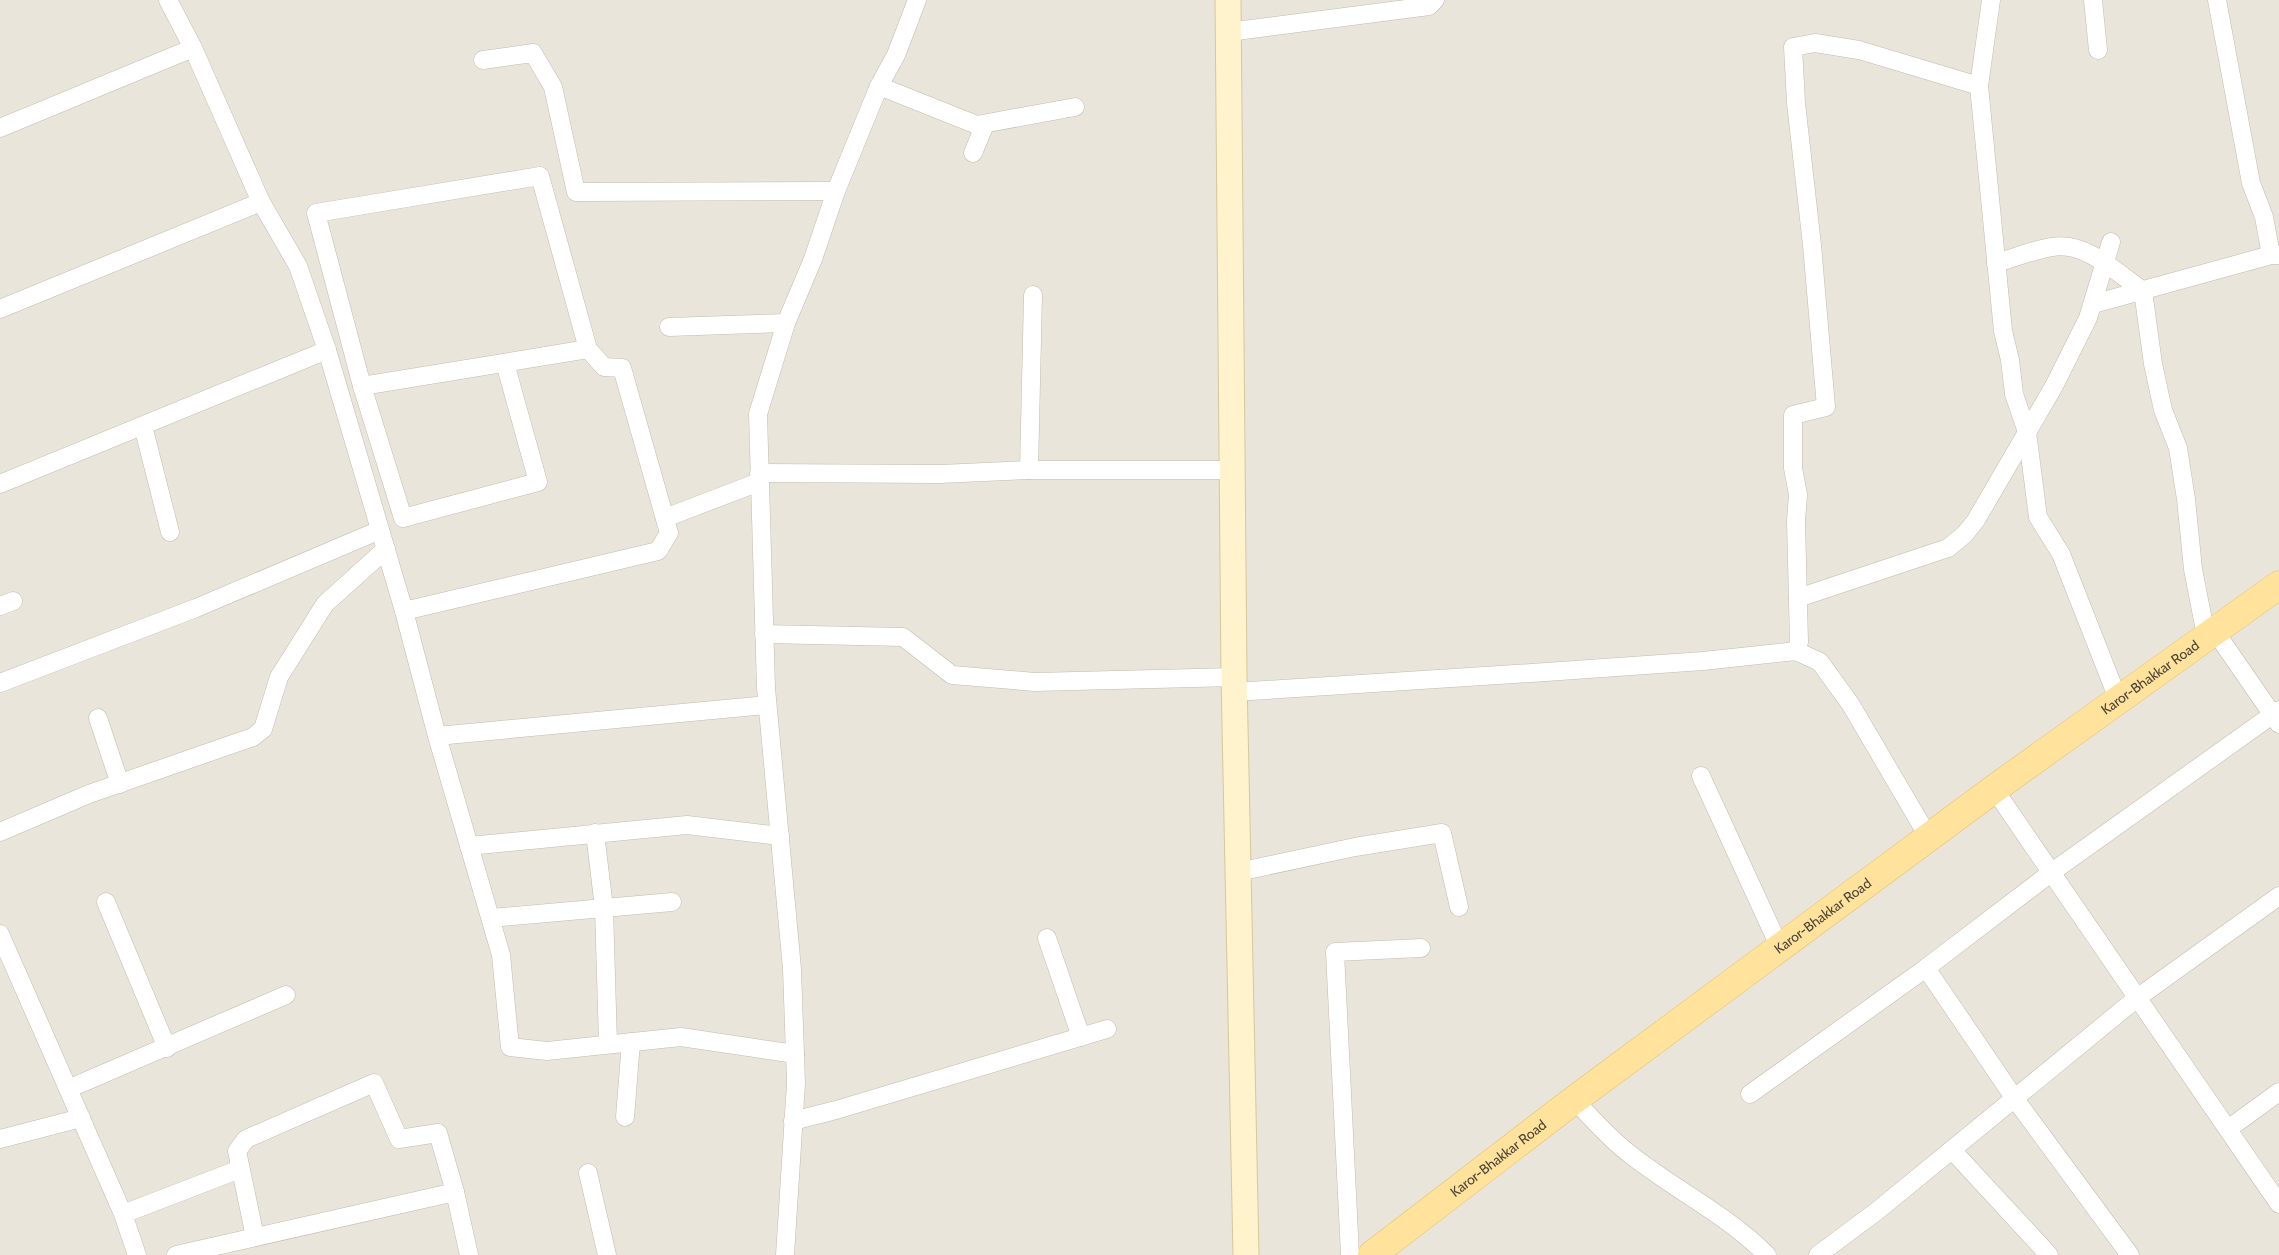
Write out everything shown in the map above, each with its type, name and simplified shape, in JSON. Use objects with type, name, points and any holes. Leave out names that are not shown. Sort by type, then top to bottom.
[{"type":"main road","points":[[1228,0],[1234,684],[1246,1255]]},
{"type":"main road","name":"Karor-Bhakkar Road","points":[[1372,1255],[1574,1100],[1994,789],[2279,585]]},
{"type":"street","points":[[168,0],[193,48],[261,202],[298,266],[327,350],[404,611],[437,736],[501,955],[510,1047],[548,1051],[681,1037],[795,1054]]},
{"type":"street","points":[[785,1255],[796,1083],[792,970],[767,705],[758,414],[786,323],[813,259],[836,191],[879,86],[896,55],[917,0]]},
{"type":"street","points":[[1228,32],[1429,6],[1435,0]]},
{"type":"street","points":[[1991,0],[1979,86],[2002,331],[2010,360],[2014,394],[2027,432],[2038,517],[2061,554],[2118,699]]},
{"type":"street","points":[[2093,0],[2098,50]]},
{"type":"street","points":[[2093,304],[2275,255],[2264,217],[2251,183],[2217,0]]},
{"type":"street","points":[[1796,651],[1799,642],[1796,522],[1798,495],[1793,468],[1792,415],[1826,407],[1812,246],[1796,103],[1793,47],[1815,43],[1859,50],[1979,86]]},
{"type":"street","points":[[0,128],[193,48]]},
{"type":"street","points":[[483,60],[533,53],[554,87],[576,192],[836,191]]},
{"type":"street","points":[[879,86],[977,125],[1075,106]]},
{"type":"street","points":[[973,153],[985,124]]},
{"type":"street","points":[[404,611],[658,551],[669,533],[622,368],[604,368],[588,350],[540,176],[316,213],[362,386],[403,518],[538,482],[505,363]]},
{"type":"street","points":[[0,310],[261,202]]},
{"type":"street","points":[[1798,598],[1948,548],[1965,534],[1976,520],[2027,432],[2088,318],[2111,242]]},
{"type":"street","points":[[1750,1094],[1926,968],[2052,872],[2277,716],[2210,633],[2193,569],[2186,499],[2178,448],[2163,410],[2153,364],[2143,291],[2087,253],[2068,246],[2052,247],[1996,263]]},
{"type":"street","points":[[1029,470],[1033,295]]},
{"type":"street","points":[[669,327],[786,323]]},
{"type":"street","points":[[0,484],[327,350]]},
{"type":"street","points":[[362,386],[588,350]]},
{"type":"street","points":[[143,426],[170,532]]},
{"type":"street","points":[[665,518],[760,478],[1029,470],[1232,470]]},
{"type":"street","points":[[0,683],[196,608],[380,530]]},
{"type":"street","points":[[0,832],[89,794],[253,737],[264,729],[279,677],[325,604],[386,549]]},
{"type":"street","points":[[764,634],[903,637],[952,675],[1035,682],[1234,684],[1556,672],[1703,661],[1796,651],[1820,662],[1851,705],[1929,838]]},
{"type":"street","points":[[437,736],[767,705]]},
{"type":"street","points":[[98,718],[120,784]]},
{"type":"street","points":[[1701,776],[1780,948]]},
{"type":"street","points":[[1994,789],[2279,1204]]},
{"type":"street","points":[[469,846],[687,825],[780,836]]},
{"type":"street","points":[[595,833],[604,908],[608,1044]]},
{"type":"street","points":[[1238,872],[1354,846],[1442,833],[1460,907]]},
{"type":"street","points":[[1818,1255],[1952,1150],[2137,998],[2279,896]]},
{"type":"street","points":[[106,902],[167,1048]]},
{"type":"street","points":[[490,918],[672,902]]},
{"type":"street","points":[[0,934],[123,1214],[137,1255]]},
{"type":"street","points":[[1047,938],[1081,1036]]},
{"type":"street","points":[[1350,1255],[1335,952],[1421,948]]},
{"type":"street","points":[[1926,968],[2015,1099],[2130,1255]]},
{"type":"street","points":[[68,1089],[167,1048],[286,995]]},
{"type":"street","points":[[793,1121],[836,1110],[1107,1029]]},
{"type":"street","points":[[625,1117],[631,1042]]},
{"type":"street","points":[[255,1237],[237,1151],[246,1139],[374,1083],[400,1140],[438,1133],[455,1192],[469,1255]]},
{"type":"street","points":[[2228,1129],[2279,1092]]},
{"type":"street","points":[[1574,1100],[1626,1151],[1703,1204],[1754,1242],[1767,1255]]},
{"type":"street","points":[[0,1139],[81,1118]]},
{"type":"street","points":[[1952,1150],[2049,1255]]},
{"type":"street","points":[[123,1214],[240,1169]]},
{"type":"street","points":[[588,1174],[607,1255]]},
{"type":"street","points":[[176,1255],[455,1192]]},
{"type":"shaded area","points":[[0,0],[2279,0],[2279,1255],[0,1255]]}]
